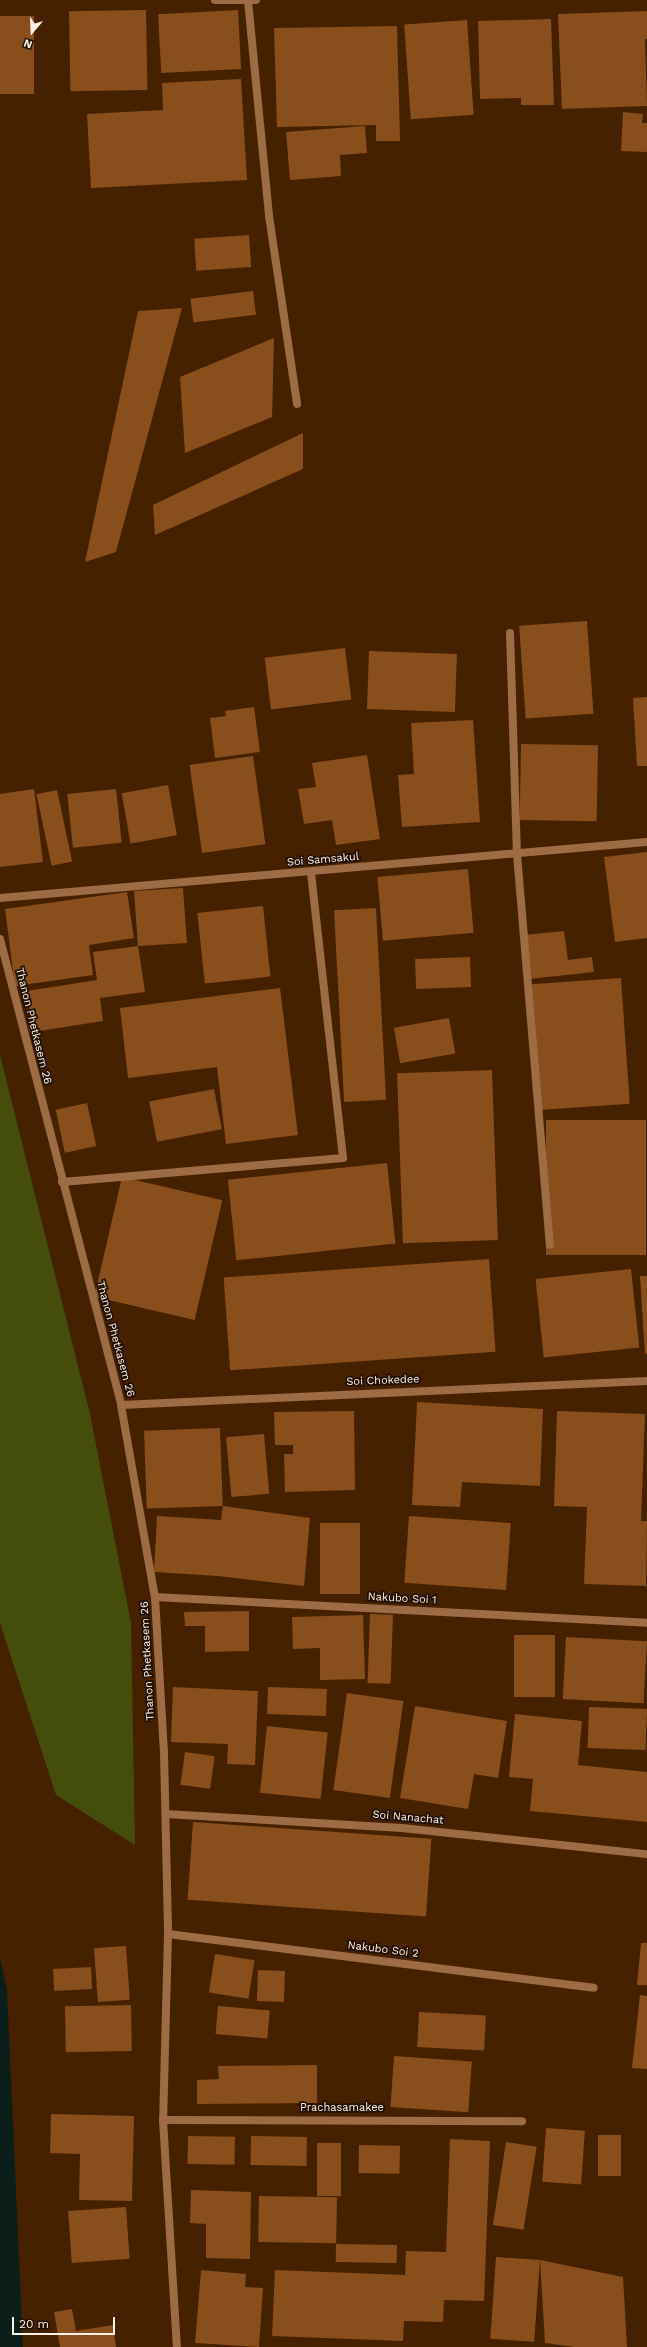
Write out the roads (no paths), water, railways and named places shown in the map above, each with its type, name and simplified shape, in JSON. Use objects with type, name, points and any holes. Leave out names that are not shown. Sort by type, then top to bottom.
[{"type":"street","points":[[215,0],[252,0],[269,216],[297,404]]},
{"type":"street","points":[[510,633],[517,854],[550,1245]]},
{"type":"street","name":"Soi Samsakul","points":[[0,898],[647,842]]},
{"type":"street","points":[[62,1182],[343,1158],[311,872]]},
{"type":"street","name":"Thanon Phetkasem 26","points":[[0,939],[121,1405],[155,1596],[164,1753],[168,1934],[163,2120],[177,2347]]},
{"type":"street","name":"Soi Chokedee","points":[[121,1405],[647,1381]]},
{"type":"street","name":"Nakubo Soi 1","points":[[155,1596],[647,1623]]},
{"type":"street","name":"Soi Nanachat","points":[[166,1814],[402,1828],[647,1854]]},
{"type":"street","name":"Nakubo Soi 2","points":[[168,1934],[594,1988]]},
{"type":"street","name":"Prachasamakee","points":[[163,2120],[522,2121]]},
{"type":"water","points":[[0,1958],[7,1990],[23,2347],[0,2347]]}]
